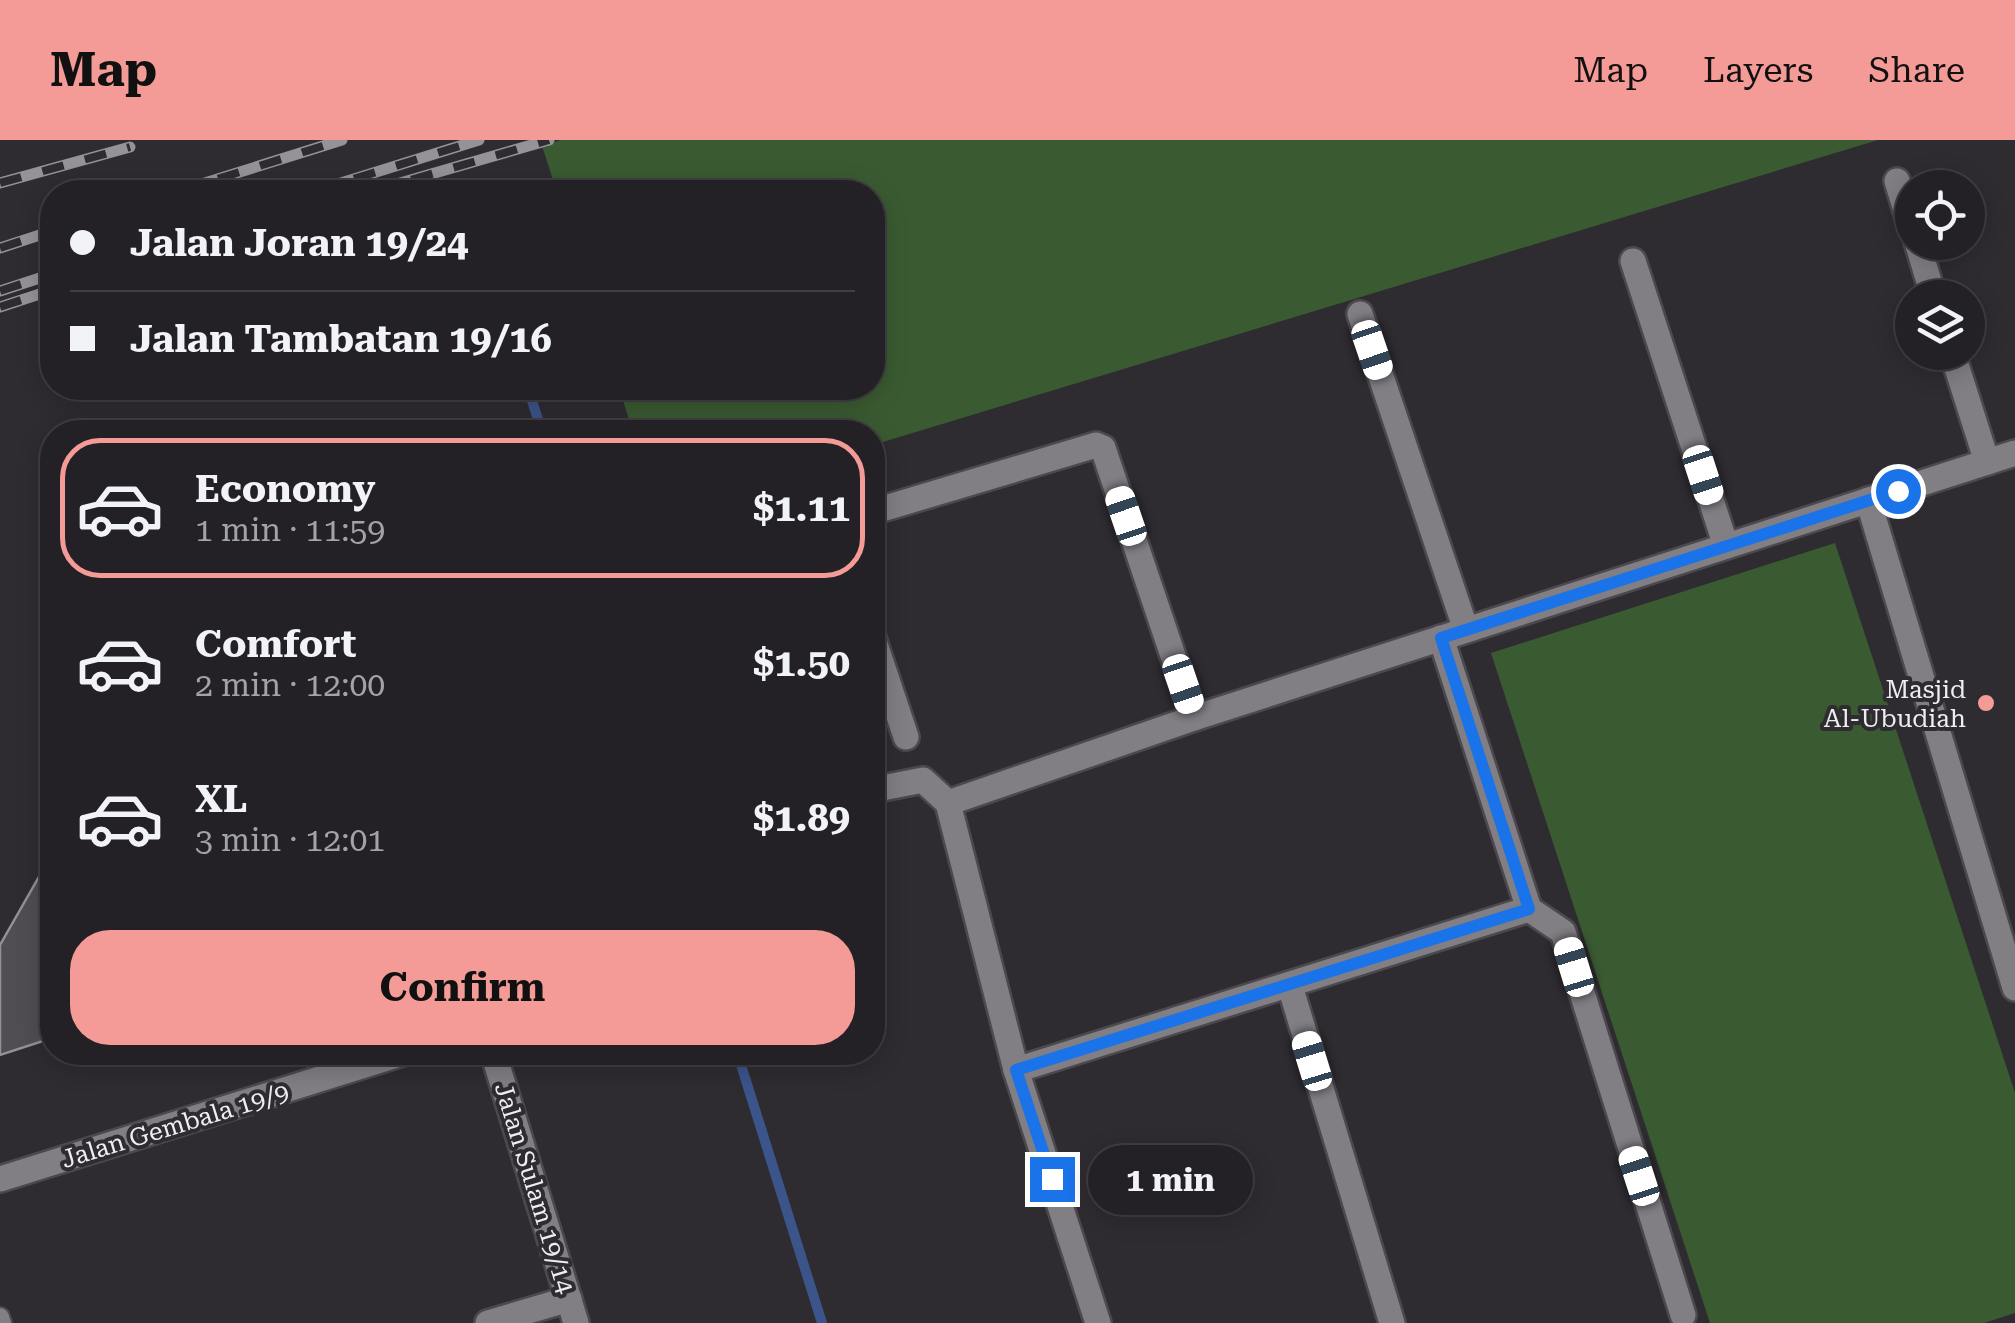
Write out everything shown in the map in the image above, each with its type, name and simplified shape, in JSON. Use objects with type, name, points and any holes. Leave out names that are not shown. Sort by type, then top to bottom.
[{"type":"street","points":[[1633,261],[1726,546]]},
{"type":"street","points":[[1360,314],[1529,909],[1563,932],[1682,1314]]},
{"type":"street","points":[[1958,370],[1987,462]]},
{"type":"street","points":[[885,508],[1096,444],[1103,448],[1194,718]]},
{"type":"street","points":[[948,803],[1194,718],[2015,453]]},
{"type":"street","points":[[1868,500],[2015,988]]},
{"type":"street","points":[[885,674],[906,737]]},
{"type":"street","points":[[885,787],[923,780],[948,803],[1016,1070],[1098,1323]]},
{"type":"street","points":[[1016,1070],[1529,909]]},
{"type":"street","points":[[1290,986],[1392,1323]]},
{"type":"street","name":"Jalan Gembala 19/9","points":[[0,1180],[365,1065]]},
{"type":"street","name":"Jalan Sulam 19/14","points":[[497,1065],[572,1311]]},
{"type":"street","points":[[488,1323],[572,1311]]},
{"type":"green space","points":[[561,140],[1878,140],[885,441],[885,420],[629,420],[623,400],[885,400],[885,180],[553,180],[542,146]]},
{"type":"green space","points":[[1835,543],[2015,1093],[2015,1313],[1984,1323],[1710,1323],[1491,653]]},
{"type":"building","points":[[40,875],[40,1042],[0,1055],[0,945]]},
{"type":"waterway","points":[[532,400],[538,420]]},
{"type":"waterway","points":[[741,1065],[822,1323]]},
{"type":"railway","points":[[214,180],[342,140]]},
{"type":"railway","points":[[351,180],[479,140]]},
{"type":"railway","points":[[411,180],[549,140]]},
{"type":"railway","points":[[0,183],[130,147]]},
{"type":"railway","points":[[0,248],[40,235]]},
{"type":"railway","points":[[0,291],[40,278]]},
{"type":"railway","points":[[0,307],[40,294]]},
{"type":"place","name":"Masjid Al-Ubudiah","points":[[1986,703]]},
{"type":"route","points":[[1052,1179],[1016,1070],[1529,909],[1441,638],[1898,491]]}]
